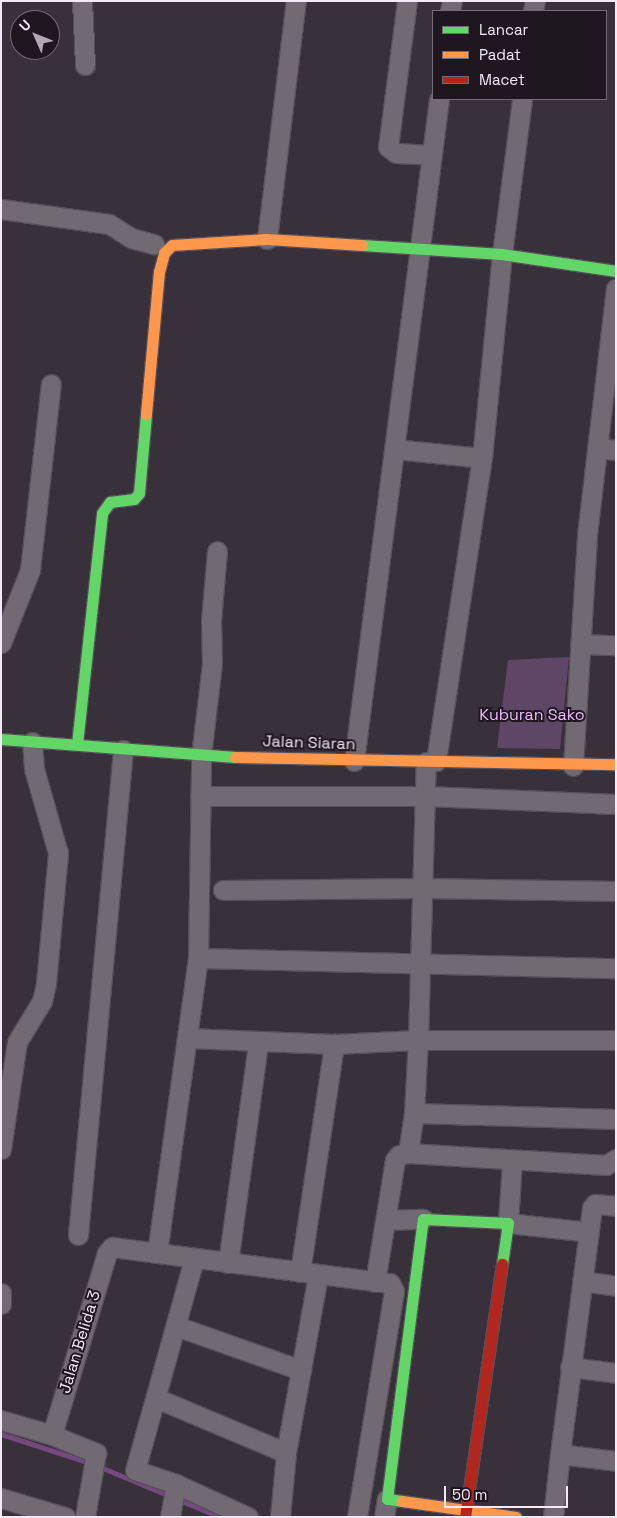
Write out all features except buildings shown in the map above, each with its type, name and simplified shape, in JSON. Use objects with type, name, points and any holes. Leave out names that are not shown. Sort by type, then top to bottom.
[{"type":"street","points":[[82,1],[85,66]]},
{"type":"street","points":[[267,239],[296,1]]},
{"type":"street","points":[[407,1],[388,147],[396,153],[432,155]]},
{"type":"street","points":[[354,761],[418,250],[439,100]]},
{"type":"street","points":[[408,1153],[414,1113],[418,1040],[426,796],[482,458],[502,254],[522,100]]},
{"type":"street","points":[[1,209],[109,224],[131,238],[154,244]]},
{"type":"street","points":[[77,744],[102,513],[110,502],[134,499],[139,494],[159,272],[164,253],[172,244],[267,239],[502,254],[616,271]]},
{"type":"street","points":[[573,766],[580,644],[597,448],[611,370],[616,289]]},
{"type":"street","points":[[1,643],[30,570],[51,384]]},
{"type":"street","points":[[597,448],[616,450]]},
{"type":"street","points":[[394,449],[482,458]]},
{"type":"street","points":[[217,551],[211,621],[212,664],[202,756],[200,796],[198,958],[157,1253],[390,1283],[394,1291],[357,1517]]},
{"type":"street","points":[[580,644],[616,645]]},
{"type":"street","name":"Jalan Siaran","points":[[1,739],[202,756],[573,766],[616,764]]},
{"type":"street","points":[[1,1149],[17,1042],[42,1001],[46,983],[58,854],[34,769],[32,742]]},
{"type":"street","points":[[78,1235],[123,750]]},
{"type":"street","points":[[200,796],[426,796],[616,804]]},
{"type":"street","points":[[223,890],[423,888],[616,891]]},
{"type":"street","points":[[198,958],[420,965],[616,968]]},
{"type":"street","points":[[187,1038],[258,1043],[334,1044],[418,1040],[616,1040]]},
{"type":"street","points":[[228,1263],[258,1043]]},
{"type":"street","points":[[280,1517],[286,1453],[301,1370],[309,1273],[334,1044]]},
{"type":"street","points":[[414,1113],[616,1119]]},
{"type":"street","points":[[375,1282],[395,1160],[408,1153],[512,1161],[606,1165],[616,1159]]},
{"type":"street","points":[[465,1514],[508,1223],[512,1161]]},
{"type":"street","points":[[553,1517],[570,1367],[589,1232],[595,1204],[616,1206]]},
{"type":"street","points":[[386,1220],[423,1219],[508,1223],[589,1232]]},
{"type":"street","points":[[423,1219],[385,1508],[516,1517]]},
{"type":"street","name":"Jalan Belida 3","points":[[52,1435],[109,1250],[112,1247],[157,1253]]},
{"type":"street","points":[[194,1259],[135,1470],[248,1517]]},
{"type":"street","points":[[582,1281],[616,1286]]},
{"type":"street","points":[[1,1293],[1,1304]]},
{"type":"street","points":[[176,1326],[301,1370]]},
{"type":"street","points":[[570,1367],[616,1373]]},
{"type":"street","points":[[156,1398],[286,1453]]},
{"type":"street","points":[[1,1420],[52,1435],[96,1454],[85,1517]]},
{"type":"street","points":[[560,1454],[616,1461]]},
{"type":"street","points":[[170,1513],[176,1486]]},
{"type":"street","points":[[1,1498],[20,1510],[65,1517]]},
{"type":"green space","name":"Kuburan Sako","points":[[569,657],[560,749],[497,748],[508,660]]},
{"type":"waterway","points":[[1,1434],[90,1463]]},
{"type":"waterway","points":[[98,1466],[220,1517]]},
{"type":"traffic: fast","points":[[362,245],[502,254],[616,271]]},
{"type":"traffic: fast","points":[[77,744],[102,513],[110,502],[134,499],[139,493],[146,414]]},
{"type":"traffic: fast","points":[[1,739],[235,757]]},
{"type":"traffic: fast","points":[[402,1501],[387,1499],[423,1219],[508,1223],[502,1264]]},
{"type":"traffic: slow","points":[[146,414],[159,272],[164,253],[172,245],[267,239],[362,245]]},
{"type":"traffic: slow","points":[[235,757],[616,764]]},
{"type":"traffic: slow","points":[[402,1501],[516,1517]]},
{"type":"traffic: jam","points":[[465,1517],[502,1264]]}]
